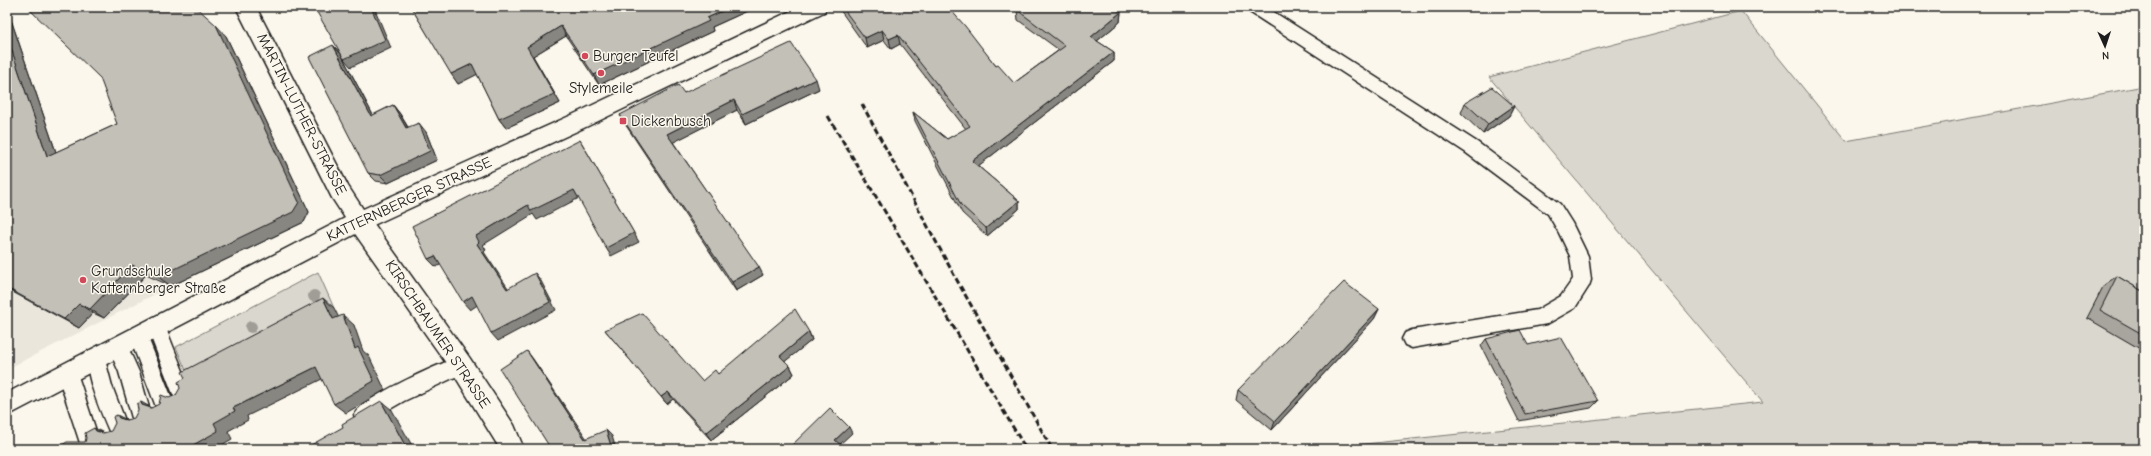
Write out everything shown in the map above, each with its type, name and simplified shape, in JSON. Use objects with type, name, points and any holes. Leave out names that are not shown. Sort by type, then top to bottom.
[{"type":"street","name":"MARTIN-LUTHER-STRASSE","points":[[246,7],[338,186],[360,221]]},
{"type":"street","name":"KATTERNBERGER STRASSE","points":[[7,405],[360,221],[581,120],[817,7]]},
{"type":"street","name":"KIRSCHBAUMER STRASSE","points":[[360,221],[461,365],[505,433],[512,449]]},
{"type":"lane","points":[[1254,7],[1471,147],[1554,209],[1566,228],[1579,256],[1582,280],[1568,302],[1540,318],[1412,338]]},
{"type":"lane","points":[[147,331],[183,396]]},
{"type":"lane","points":[[147,331],[165,406]]},
{"type":"lane","points":[[118,347],[129,372],[142,418]]},
{"type":"lane","points":[[96,358],[102,386],[119,431]]},
{"type":"lane","points":[[346,425],[398,396],[461,365]]},
{"type":"lane","points":[[67,373],[91,446]]},
{"type":"shaded area","points":[[1741,11],[1846,141],[2144,86],[2144,449],[1317,449],[1763,402],[1489,77]]},
{"type":"shaded area","name":"Grundschule Katternberger Straße","points":[[7,203],[171,286],[7,369]]},
{"type":"shaded area","points":[[318,272],[334,308],[196,381],[194,389],[176,347]]},
{"type":"building","points":[[27,7],[196,7],[216,25],[299,202],[293,212],[158,277],[132,265],[90,309],[79,304],[64,319],[7,288],[7,36],[47,156],[117,124],[100,78]]},
{"type":"building","points":[[314,7],[371,7],[385,40],[344,59]]},
{"type":"building","points":[[411,7],[731,7],[707,18],[709,21],[594,75],[561,26],[527,47],[554,94],[499,119],[472,64],[451,74]]},
{"type":"building","points":[[842,7],[948,7],[996,66],[998,65],[1014,83],[1065,46],[1017,10],[1021,7],[1109,7],[1121,12],[1091,37],[1114,52],[972,161],[1019,201],[986,228],[961,205],[913,112],[947,139],[970,126],[898,35],[889,39],[882,30],[865,38]]},
{"type":"building","points":[[791,43],[816,79],[742,114],[734,100],[667,134],[759,267],[732,282],[620,115],[678,85],[684,93]]},
{"type":"building","points":[[333,45],[371,116],[393,105],[406,128],[419,123],[430,151],[380,175],[368,173],[309,57]]},
{"type":"building","points":[[1492,87],[1514,106],[1488,124],[1465,103]]},
{"type":"building","points":[[580,140],[634,233],[606,248],[574,190],[531,211],[528,205],[476,236],[479,242],[477,244],[507,289],[535,273],[550,302],[491,333],[472,296],[463,302],[435,256],[428,259],[412,226]]},
{"type":"building","points":[[2117,276],[2144,292],[2144,335],[2100,310]]},
{"type":"building","points":[[1344,282],[1379,309],[1275,421],[1238,390]]},
{"type":"building","points":[[323,298],[333,319],[343,315],[355,349],[358,347],[374,381],[334,404],[316,367],[233,408],[235,411],[214,423],[218,431],[186,449],[55,449],[67,442],[85,442],[85,433],[94,428],[96,431],[103,433],[111,431],[115,423],[113,417],[117,415],[119,418],[126,420],[134,418],[138,410],[137,404],[141,402],[142,405],[151,408],[159,404],[161,395],[169,398],[176,395],[180,388],[178,382],[185,378],[182,372]]},
{"type":"building","points":[[795,309],[809,332],[780,356],[790,366],[706,433],[668,392],[661,397],[605,330],[642,313],[702,381],[715,370],[718,374]]},
{"type":"building","points":[[1520,330],[1528,345],[1561,337],[1598,401],[1525,414],[1486,339]]},
{"type":"building","points":[[527,351],[585,439],[606,430],[612,449],[551,449],[500,369]]},
{"type":"building","points":[[381,401],[407,449],[304,449],[343,427],[342,424]]},
{"type":"building","points":[[830,408],[849,427],[835,440],[845,449],[788,449]]},
{"type":"railway","points":[[862,104],[954,275],[1052,449]]},
{"type":"railway","points":[[828,116],[1026,449]]},
{"type":"place","name":"Burger Teufel","points":[[585,56]]},
{"type":"place","name":"Stylemeile","points":[[601,73]]},
{"type":"place","name":"Dickenbusch","points":[[623,121]]},
{"type":"place","name":"Grundschule Katternberger Straße","points":[[83,280]]}]
